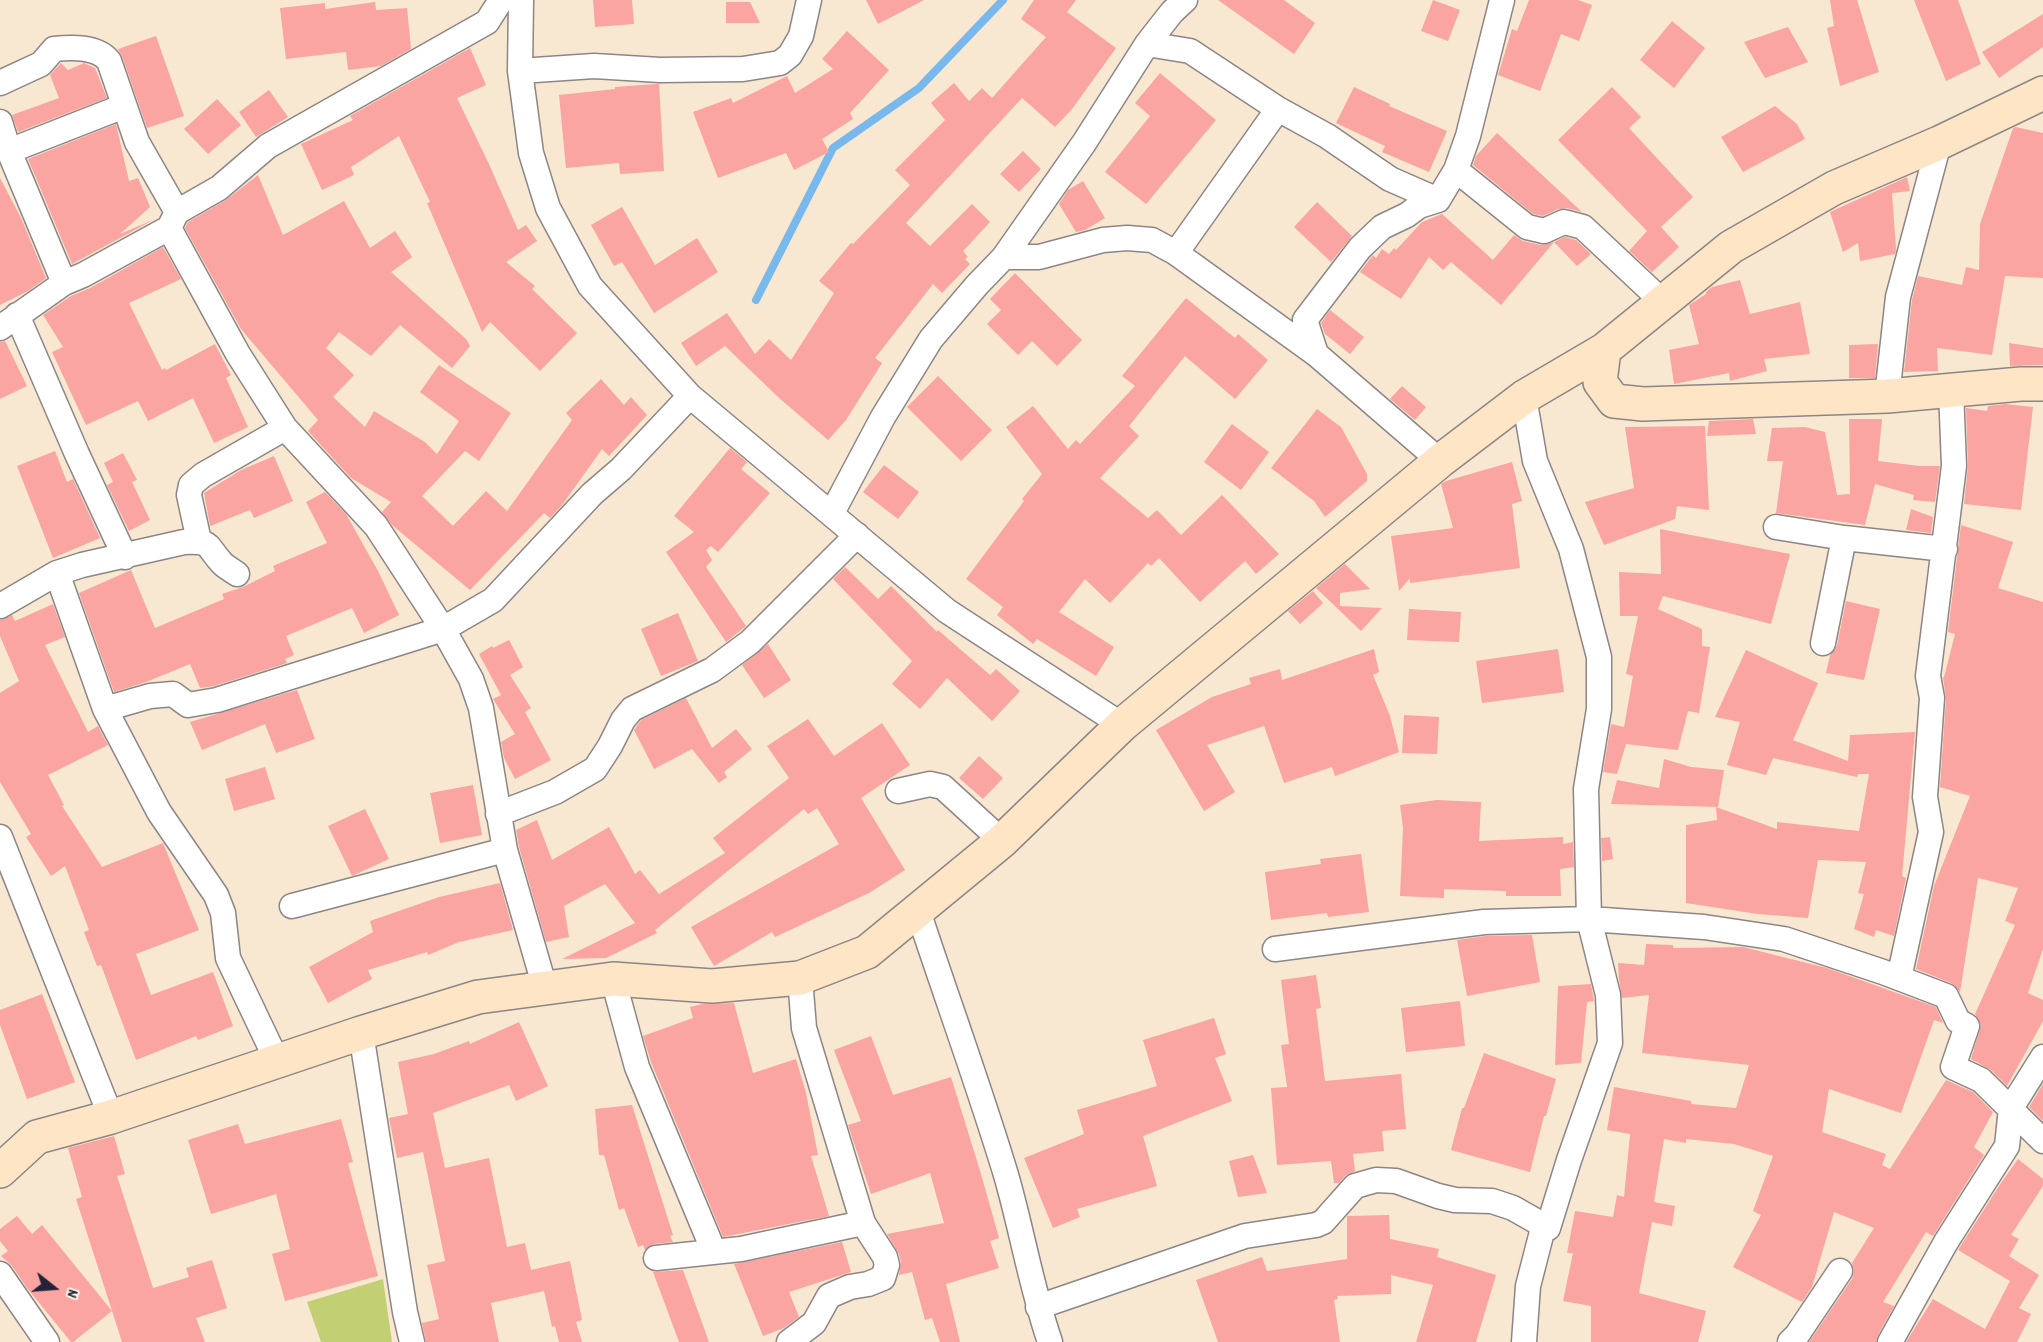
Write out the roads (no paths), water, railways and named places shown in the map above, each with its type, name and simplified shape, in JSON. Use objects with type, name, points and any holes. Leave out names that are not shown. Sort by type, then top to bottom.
[{"type":"street","points":[[125,557],[50,396],[8,321],[64,283],[83,275],[173,220],[219,188],[268,146],[487,22],[501,0]]},
{"type":"street","points":[[520,0],[520,71],[531,153],[548,208],[590,286],[690,396],[947,611],[1122,725]]},
{"type":"street","points":[[520,71],[594,66],[660,70],[743,69],[780,63],[790,55],[801,36],[809,0]]},
{"type":"street","points":[[832,513],[883,417],[931,339],[976,285],[1004,257],[1084,143],[1147,44],[1172,12],[1185,0]]},
{"type":"street","points":[[1316,354],[1305,320],[1347,263],[1382,227],[1407,215],[1419,206],[1438,200],[1456,170],[1468,135],[1502,0]]},
{"type":"street","points":[[1147,44],[1190,51],[1278,109],[1327,136],[1390,179],[1438,200]]},
{"type":"street","points":[[0,83],[41,64],[54,49],[75,47],[104,54],[109,61],[137,142],[238,354],[285,428],[376,526],[443,629],[471,679],[481,708],[505,850],[545,988]]},
{"type":"street","points":[[0,1171],[37,1137],[111,1117],[361,1033],[478,997],[612,979],[712,986],[800,978],[867,952],[1002,841],[1122,725],[1440,461],[1524,396],[1604,350],[1731,247],[1834,188],[2038,101]]},
{"type":"street","points":[[9,151],[124,106]]},
{"type":"street","points":[[1176,253],[1278,109]]},
{"type":"street","points":[[0,122],[9,151],[64,283]]},
{"type":"street","points":[[1887,396],[1898,297],[1939,142]]},
{"type":"street","points":[[1456,170],[1527,227],[1544,231],[1564,222],[1583,226],[1663,302]]},
{"type":"street","points":[[1004,257],[1039,257],[1103,240],[1127,238],[1152,240],[1176,253],[1316,354],[1440,461]]},
{"type":"street","points":[[1604,350],[1600,382],[1614,401],[1643,404],[1887,396],[2043,384]]},
{"type":"street","points":[[1899,978],[1931,832],[1924,797],[1932,698],[1928,676],[1954,466],[1951,390]]},
{"type":"street","points":[[105,709],[150,696],[173,694],[188,705],[217,700],[443,629],[493,600],[592,494],[621,469],[690,396]]},
{"type":"street","points":[[1524,396],[1535,460],[1571,549],[1599,657],[1599,709],[1586,789],[1589,919],[1608,995],[1610,1043],[1546,1227],[1528,1286],[1524,1342]]},
{"type":"street","points":[[199,542],[189,495],[191,485],[203,475],[285,428]]},
{"type":"street","points":[[1776,527],[1844,538],[1945,549]]},
{"type":"street","points":[[498,814],[555,792],[595,769],[623,720],[632,709],[712,670],[750,642],[857,535]]},
{"type":"street","points":[[1822,643],[1844,538]]},
{"type":"street","points":[[0,606],[57,573],[82,565],[184,542],[199,542],[211,546],[221,563],[237,574]]},
{"type":"street","points":[[57,573],[105,709],[159,812],[216,895],[223,913],[228,957],[277,1061]]},
{"type":"street","points":[[898,791],[930,784],[943,788],[1002,841]]},
{"type":"street","points":[[0,837],[111,1117]]},
{"type":"street","points":[[292,906],[505,850]]},
{"type":"street","points":[[918,911],[1006,1175],[1038,1306],[1050,1342]]},
{"type":"street","points":[[1275,949],[1484,922],[1589,919],[1704,927],[1784,939],[1946,996],[1958,1021],[1967,1026],[1953,1067],[1981,1080],[2043,1141]]},
{"type":"street","points":[[789,1342],[814,1323],[829,1296],[850,1287],[868,1284],[883,1278],[887,1265],[885,1257],[863,1223],[804,1028],[800,978]]},
{"type":"street","points":[[612,979],[637,1067],[714,1252]]},
{"type":"street","points":[[361,1033],[405,1312],[412,1342]]},
{"type":"street","points":[[1890,1342],[1946,1242],[2007,1146],[2011,1108],[2043,1057]]},
{"type":"street","points":[[1038,1306],[1245,1236],[1316,1226],[1323,1222],[1355,1186],[1376,1180],[1396,1181],[1455,1200],[1492,1201],[1513,1208],[1546,1227]]},
{"type":"street","points":[[656,1258],[741,1249],[863,1223]]},
{"type":"street","points":[[1790,1342],[1840,1271]]},
{"type":"street","points":[[0,1274],[47,1342]]},
{"type":"waterway","points":[[756,300],[833,148],[919,88],[1003,0]]}]
